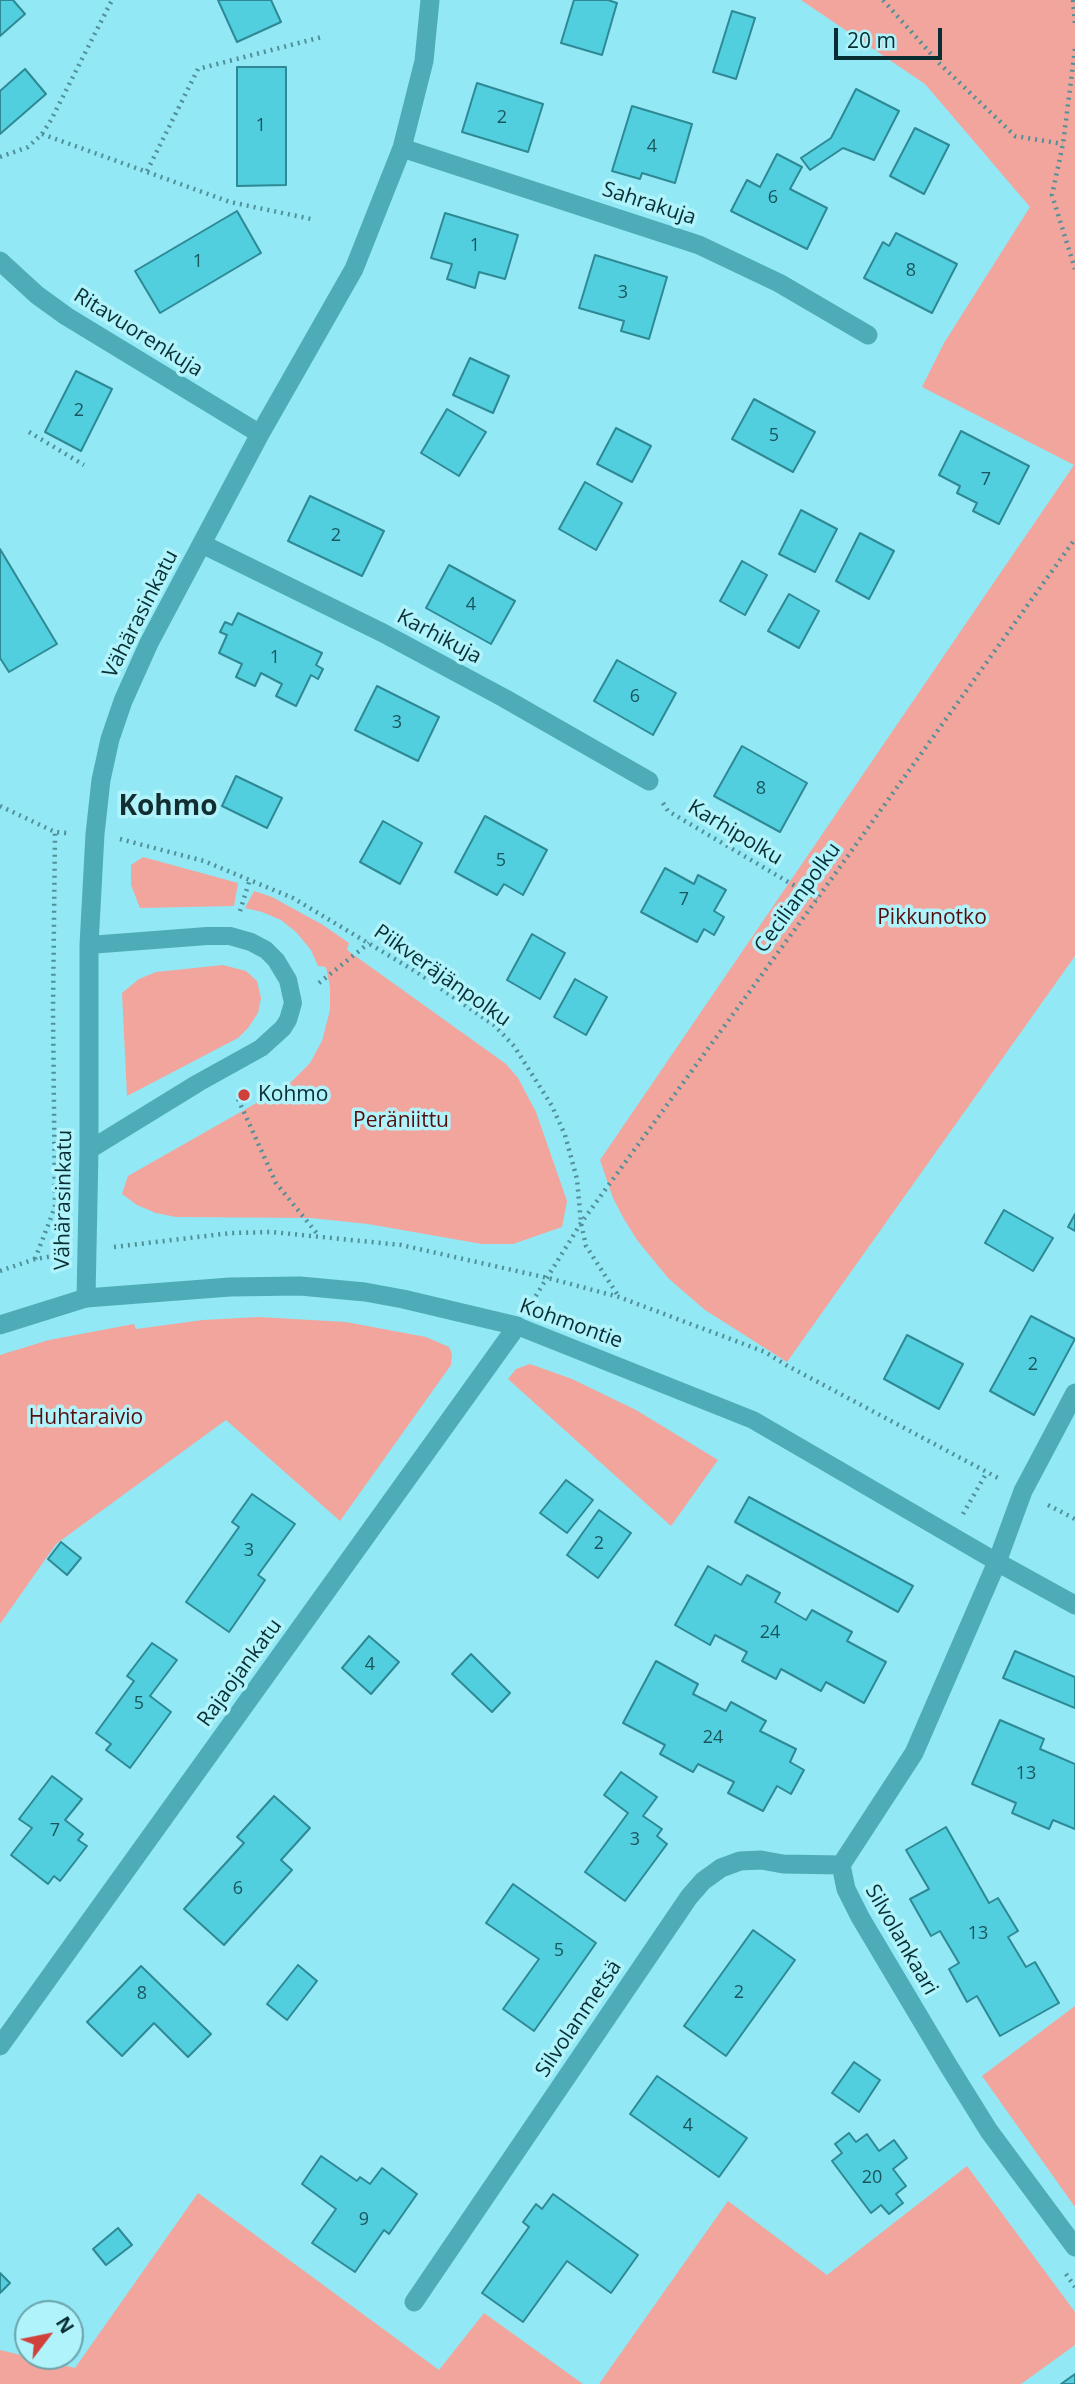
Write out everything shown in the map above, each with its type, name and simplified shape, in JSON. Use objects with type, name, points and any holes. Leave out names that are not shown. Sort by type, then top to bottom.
[{"type":"street","name":"Vähärasinkatu","points":[[86,1298],[89,945],[95,834],[101,780],[110,739],[123,701],[149,643],[260,435],[354,269],[402,148],[424,61],[430,0]]},
{"type":"street","name":"Sahrakuja","points":[[402,148],[699,245],[779,283],[868,335]]},
{"type":"street","name":"Ritavuorenkuja","points":[[0,261],[37,295],[66,316],[260,435]]},
{"type":"street","name":"Karhikuja","points":[[202,544],[383,632],[649,781]]},
{"type":"street","name":"Kohmontie","points":[[0,1325],[86,1298],[223,1288],[300,1286],[390,1297],[517,1326]]},
{"type":"street","name":"Rajaojankatu","points":[[0,2046],[517,1326]]},
{"type":"street","points":[[841,1866],[914,1753],[997,1562],[1023,1491],[1075,1393]]},
{"type":"street","name":"Kohmontie","points":[[997,1562],[1075,1605]]},
{"type":"street","name":"Silvolanmetsä","points":[[414,2302],[689,1897],[703,1881],[721,1868],[740,1861],[841,1866]]},
{"type":"street","name":"Silvolankaari","points":[[841,1866],[846,1889],[860,1917],[948,2065],[989,2131],[1075,2247]]},
{"type":"lane","points":[[89,945],[230,936],[251,942],[266,950],[276,960],[288,980],[293,1003],[283,1028],[261,1048],[89,1150]]},
{"type":"lane","name":"Kohmontie","points":[[517,1326],[753,1420],[997,1562]]},
{"type":"path","points":[[0,157],[28,147],[42,134],[112,0]]},
{"type":"path","points":[[883,0],[940,64],[1015,136],[1063,145]]},
{"type":"path","points":[[1073,0],[1075,24]]},
{"type":"path","points":[[147,171],[198,69],[322,37]]},
{"type":"path","points":[[1075,49],[1063,145],[1052,195],[1075,269]]},
{"type":"path","points":[[42,134],[230,202],[312,219]]},
{"type":"path","points":[[29,432],[84,465]]},
{"type":"path","name":"Cecilianpolku","points":[[548,1278],[581,1223],[817,900],[1075,539]]},
{"type":"path","name":"Karhipolku","points":[[649,781],[668,811],[817,900]]},
{"type":"path","points":[[0,806],[55,832],[55,1206],[35,1259]]},
{"type":"path","name":"Piikveräjänpolku","points":[[55,832],[95,834],[154,847],[204,861],[250,879],[293,898],[369,943],[494,1025],[514,1046],[548,1098],[565,1135],[577,1180],[586,1246],[619,1297]]},
{"type":"path","points":[[240,911],[250,879]]},
{"type":"path","points":[[319,983],[369,943]]},
{"type":"path","points":[[238,1099],[276,1183],[319,1236]]},
{"type":"path","points":[[0,1270],[35,1259],[86,1251],[232,1233],[272,1232],[401,1245],[548,1278],[619,1297],[765,1352],[1075,1519]]},
{"type":"path","points":[[961,1517],[987,1472]]},
{"type":"green space","name":"Pikkunotko","points":[[801,0],[1075,0],[1075,956],[787,1362],[705,1310],[668,1278],[637,1240],[624,1219],[613,1198],[600,1160],[1074,465],[922,387],[944,343],[1030,207],[925,84]]},
{"type":"green space","points":[[143,857],[238,883],[234,906],[140,908],[131,885],[131,865]]},
{"type":"green space","name":"Peräniittu","points":[[254,891],[272,897],[323,925],[349,943],[347,950],[506,1064],[518,1078],[536,1112],[567,1201],[562,1227],[513,1244],[482,1244],[368,1224],[311,1218],[176,1217],[137,1205],[122,1194],[128,1176],[288,1085],[310,1063],[322,1041],[330,1010],[330,987],[326,967],[318,966],[311,950],[296,932],[281,920],[245,908]]},
{"type":"green space","points":[[223,965],[246,971],[257,981],[261,998],[258,1013],[248,1028],[238,1038],[127,1096],[122,993],[139,979],[156,972]]},
{"type":"green space","name":"Huhtaraivio","points":[[259,1317],[346,1322],[426,1337],[449,1347],[452,1354],[451,1365],[340,1521],[226,1420],[56,1544],[0,1624],[0,1355],[49,1340],[134,1324],[136,1329],[203,1320]]},
{"type":"green space","points":[[530,1364],[572,1379],[636,1410],[718,1460],[671,1526],[508,1379],[516,1369]]},
{"type":"green space","points":[[1075,2006],[1075,2207],[982,2076]]},
{"type":"green space","points":[[967,2166],[1075,2312],[1075,2345],[1021,2384],[599,2384],[728,2201],[827,2275]]},
{"type":"green space","points":[[198,2193],[439,2370],[484,2313],[583,2384],[0,2384],[0,2350],[14,2353],[14,2370],[84,2370],[84,2355]]},
{"type":"building","points":[[0,0],[13,0],[25,14],[0,36]]},
{"type":"building","points":[[218,0],[271,0],[281,22],[237,42]]},
{"type":"building","points":[[574,0],[608,0],[617,3],[602,55],[561,43]]},
{"type":"building","points":[[732,11],[755,18],[736,79],[713,72]]},
{"type":"building","points":[[237,67],[286,67],[286,185],[237,186]]},
{"type":"building","points":[[25,69],[46,94],[0,134],[0,91]]},
{"type":"building","points":[[477,83],[543,104],[528,152],[462,132]]},
{"type":"building","points":[[856,89],[899,111],[874,160],[843,148],[810,170],[801,158],[831,138]]},
{"type":"building","points":[[632,106],[692,124],[675,183],[642,173],[640,179],[612,171]]},
{"type":"building","points":[[915,128],[949,145],[924,194],[890,176]]},
{"type":"building","points":[[777,154],[802,167],[790,189],[827,208],[807,249],[731,211],[747,180],[760,187]]},
{"type":"building","points":[[237,211],[261,253],[160,313],[135,271]]},
{"type":"building","points":[[445,213],[518,235],[505,279],[479,272],[475,288],[447,279],[452,264],[431,258]]},
{"type":"building","points":[[896,233],[957,264],[932,313],[864,278],[883,242],[889,246]]},
{"type":"building","points":[[595,255],[667,277],[649,339],[621,331],[624,321],[579,308]]},
{"type":"building","points":[[470,358],[509,376],[493,413],[453,395]]},
{"type":"building","points":[[76,371],[112,389],[81,451],[45,432]]},
{"type":"building","points":[[754,399],[815,432],[793,472],[732,439]]},
{"type":"building","points":[[447,409],[486,432],[459,476],[421,453]]},
{"type":"building","points":[[616,428],[651,446],[632,482],[597,464]]},
{"type":"building","points":[[961,431],[1029,466],[999,524],[973,511],[977,503],[957,493],[960,486],[939,475]]},
{"type":"building","points":[[585,482],[622,503],[596,550],[559,529]]},
{"type":"building","points":[[310,496],[384,531],[362,576],[288,541]]},
{"type":"building","points":[[801,510],[837,529],[815,572],[779,554]]},
{"type":"building","points":[[860,533],[894,551],[869,599],[836,581]]},
{"type":"building","points":[[0,549],[57,644],[9,672],[0,658]]},
{"type":"building","points":[[742,561],[767,575],[745,615],[720,601]]},
{"type":"building","points":[[449,565],[515,601],[491,644],[426,608]]},
{"type":"building","points":[[789,594],[819,611],[799,648],[768,631]]},
{"type":"building","points":[[238,613],[322,653],[316,665],[323,669],[318,679],[311,675],[296,706],[276,696],[282,684],[261,673],[255,686],[236,677],[242,664],[219,653],[227,635],[220,632],[225,622],[232,625]]},
{"type":"building","points":[[617,660],[676,693],[653,735],[594,701]]},
{"type":"building","points":[[377,686],[439,717],[418,761],[355,730]]},
{"type":"building","points":[[742,746],[807,783],[780,832],[714,796]]},
{"type":"building","points":[[236,776],[282,798],[267,828],[222,806]]},
{"type":"building","points":[[485,816],[547,850],[523,895],[504,884],[497,895],[455,872]]},
{"type":"building","points":[[383,821],[422,843],[400,884],[360,862]]},
{"type":"building","points":[[665,868],[694,884],[698,875],[726,890],[714,911],[724,917],[714,935],[704,929],[697,942],[641,912]]},
{"type":"building","points":[[532,934],[565,953],[540,999],[507,980]]},
{"type":"building","points":[[575,979],[607,997],[586,1035],[554,1017]]},
{"type":"building","points":[[1004,1210],[1053,1238],[1033,1271],[985,1243]]},
{"type":"building","points":[[1075,1214],[1075,1231],[1068,1227]]},
{"type":"building","points":[[1031,1316],[1075,1339],[1034,1415],[990,1391]]},
{"type":"building","points":[[907,1335],[963,1364],[939,1409],[884,1379]]},
{"type":"building","points":[[566,1480],[593,1500],[567,1533],[540,1513]]},
{"type":"building","points":[[252,1494],[295,1524],[258,1575],[265,1580],[229,1632],[186,1602],[239,1527],[232,1522]]},
{"type":"building","points":[[749,1497],[913,1586],[898,1612],[735,1522]]},
{"type":"building","points":[[599,1510],[631,1533],[598,1578],[567,1555]]},
{"type":"building","points":[[61,1542],[81,1558],[67,1575],[48,1559]]},
{"type":"building","points":[[708,1566],[741,1585],[747,1575],[780,1593],[775,1602],[806,1620],[812,1610],[852,1632],[847,1641],[886,1662],[864,1703],[826,1682],[821,1691],[781,1669],[776,1679],[742,1661],[747,1652],[715,1635],[710,1645],[675,1625]]},
{"type":"building","points":[[369,1636],[399,1662],[371,1694],[342,1668]]},
{"type":"building","points":[[152,1643],[177,1660],[150,1696],[171,1712],[130,1768],[106,1750],[111,1744],[96,1733],[134,1681],[127,1676]]},
{"type":"building","points":[[1015,1651],[1075,1677],[1075,1708],[1003,1678]]},
{"type":"building","points":[[471,1654],[510,1693],[492,1712],[452,1674]]},
{"type":"building","points":[[656,1661],[698,1684],[693,1694],[726,1711],[731,1702],[766,1721],[760,1731],[796,1749],[790,1762],[804,1770],[791,1794],[777,1786],[763,1811],[728,1793],[734,1782],[698,1764],[693,1772],[660,1754],[665,1745],[623,1723]]},
{"type":"building","points":[[1000,1720],[1044,1739],[1040,1749],[1075,1764],[1075,1829],[1053,1820],[1049,1829],[1012,1813],[1016,1803],[972,1784]]},
{"type":"building","points":[[621,1772],[657,1797],[643,1816],[662,1829],[657,1836],[667,1844],[625,1901],[585,1872],[628,1813],[604,1795]]},
{"type":"building","points":[[52,1776],[82,1799],[65,1820],[83,1834],[78,1840],[87,1846],[60,1881],[54,1876],[48,1884],[11,1855],[32,1828],[19,1819]]},
{"type":"building","points":[[274,1796],[310,1828],[281,1860],[292,1870],[224,1945],[184,1909],[244,1843],[237,1837]]},
{"type":"building","points":[[946,1827],[989,1903],[998,1898],[1018,1931],[1008,1937],[1026,1967],[1035,1962],[1059,2003],[1000,2036],[977,1996],[967,2002],[949,1969],[959,1963],[940,1931],[931,1936],[910,1899],[929,1889],[906,1850]]},
{"type":"building","points":[[513,1884],[596,1943],[534,2031],[503,2009],[539,1959],[486,1923]]},
{"type":"building","points":[[753,1930],[795,1960],[726,2056],[684,2026]]},
{"type":"building","points":[[298,1965],[317,1981],[287,2020],[267,2004]]},
{"type":"building","points":[[141,1966],[211,2034],[188,2057],[154,2023],[122,2056],[87,2022]]},
{"type":"building","points":[[854,2062],[880,2080],[859,2112],[832,2093]]},
{"type":"building","points":[[657,2076],[747,2138],[719,2177],[630,2114]]},
{"type":"building","points":[[849,2133],[856,2142],[867,2134],[879,2151],[894,2140],[907,2158],[893,2169],[906,2186],[896,2194],[903,2203],[889,2214],[881,2205],[871,2213],[832,2161],[842,2153],[835,2144]]},
{"type":"building","points":[[321,2156],[357,2181],[360,2177],[370,2184],[382,2168],[417,2194],[389,2234],[384,2230],[355,2272],[312,2243],[336,2209],[302,2184]]},
{"type":"building","points":[[553,2194],[638,2255],[611,2293],[567,2261],[523,2322],[482,2293],[529,2227],[523,2222],[536,2204],[542,2209]]},
{"type":"building","points":[[118,2228],[132,2245],[106,2265],[93,2249]]},
{"type":"building","points":[[0,2273],[10,2283],[0,2293]]},
{"type":"building","points":[[1075,2374],[1075,2384],[1061,2384]]},
{"type":"place","name":"Kohmo","points":[[244,1095]]},
{"type":"district","name":"Kohmo","points":[[168,807]]}]
